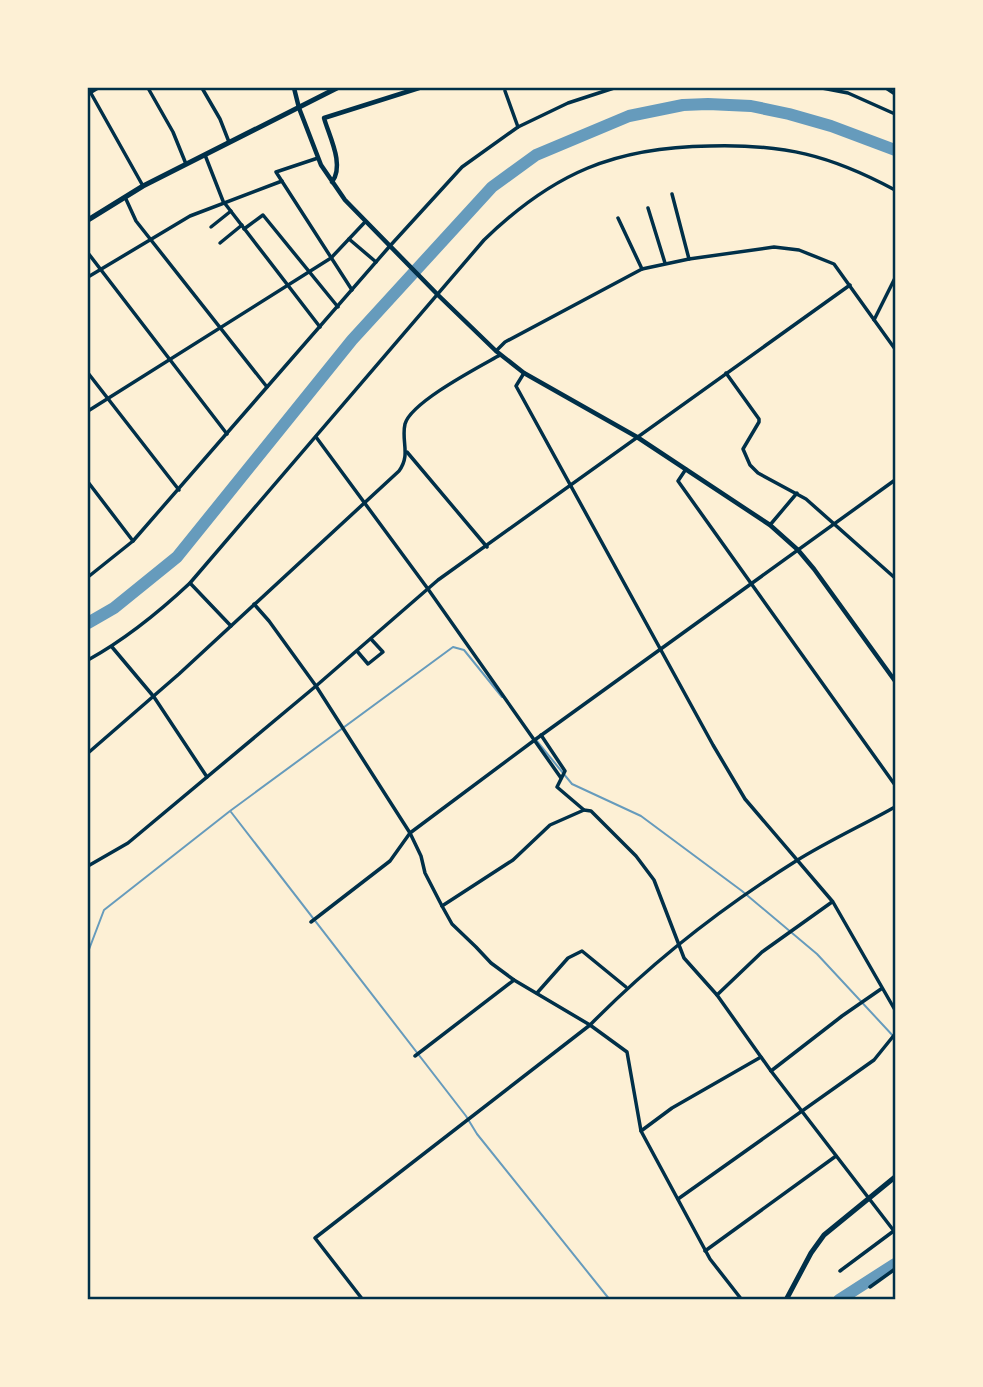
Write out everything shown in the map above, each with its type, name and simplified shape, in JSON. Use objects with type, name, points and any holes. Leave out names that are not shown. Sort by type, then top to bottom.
[{"type":"main road","points":[[88,220],[143,186],[337,88]]},
{"type":"main road","points":[[786,1300],[811,1252],[824,1235],[895,1177]]},
{"type":"street","points":[[98,88],[89,91],[143,186]]},
{"type":"street","points":[[148,88],[173,132],[187,165]]},
{"type":"street","points":[[202,88],[220,119],[229,142]]},
{"type":"street","points":[[294,88],[318,158],[332,182],[389,247],[498,353],[524,373],[638,437],[770,525],[798,550],[895,681]]},
{"type":"street","points":[[332,182],[337,175],[337,162],[324,118],[419,88]]},
{"type":"street","points":[[88,577],[133,541],[462,167],[518,127],[568,103],[614,88]]},
{"type":"street","points":[[822,88],[849,90],[895,114]]},
{"type":"street","points":[[886,88],[895,94]]},
{"type":"street","points":[[505,91],[518,127]]},
{"type":"street","points":[[88,660],[112,647],[152,618],[190,583],[484,240],[535,196],[580,171],[640,151],[692,145],[783,149],[841,163],[895,190]]},
{"type":"street","points":[[205,155],[223,201],[320,327]]},
{"type":"street","points":[[318,158],[276,172],[352,290]]},
{"type":"street","points":[[88,277],[190,216],[223,201],[282,181]]},
{"type":"street","points":[[673,194],[689,259]]},
{"type":"street","points":[[125,197],[136,221],[150,240],[267,387]]},
{"type":"street","points":[[648,208],[665,263]]},
{"type":"street","points":[[211,228],[231,211]]},
{"type":"street","points":[[220,243],[263,215],[338,307]]},
{"type":"street","points":[[618,218],[642,269]]},
{"type":"street","points":[[88,411],[331,258],[365,222]]},
{"type":"street","points":[[349,239],[376,262]]},
{"type":"street","points":[[88,753],[154,696],[399,471],[407,452],[404,429],[410,414],[448,385],[498,353],[505,342],[642,269],[689,259],[774,247],[799,250],[834,264],[895,349]]},
{"type":"street","points":[[88,253],[227,434]]},
{"type":"street","points":[[874,320],[895,278]]},
{"type":"street","points":[[88,866],[128,843],[428,589],[850,285]]},
{"type":"street","points":[[88,373],[179,490]]},
{"type":"street","points":[[524,373],[516,386],[745,799],[833,902],[895,1010]]},
{"type":"street","points":[[726,373],[760,422],[743,449],[750,465],[758,473],[797,493],[895,578]]},
{"type":"street","points":[[316,437],[536,739],[561,778]]},
{"type":"street","points":[[407,452],[487,547]]},
{"type":"street","points":[[686,469],[678,481],[895,785]]},
{"type":"street","points":[[310,922],[390,861],[410,833],[541,735],[895,480]]},
{"type":"street","points":[[88,482],[133,541]]},
{"type":"street","points":[[770,525],[797,493]]},
{"type":"street","points":[[190,583],[230,626]]},
{"type":"street","points":[[254,604],[316,686],[410,833],[421,856],[425,873],[452,924],[491,963],[514,980],[590,1025],[627,1052],[641,1131],[705,1251],[742,1300]]},
{"type":"street","points":[[357,651],[369,664],[383,652],[371,639]]},
{"type":"street","points":[[112,647],[154,696],[207,777]]},
{"type":"street","points":[[541,735],[565,771],[557,787],[584,810]]},
{"type":"street","points":[[363,1300],[315,1238],[590,1025],[677,944],[798,860],[895,807]]},
{"type":"street","points":[[442,906],[513,860],[550,825],[584,810],[591,811],[636,856],[654,880],[684,958],[717,995],[771,1072],[895,1231],[840,1271]]},
{"type":"street","points":[[717,995],[762,952],[833,902]]},
{"type":"street","points":[[537,993],[568,958],[582,951],[627,988]]},
{"type":"street","points":[[415,1056],[514,980]]},
{"type":"street","points":[[771,1072],[882,988]]},
{"type":"street","points":[[678,1199],[874,1060],[895,1034]]},
{"type":"street","points":[[641,1131],[672,1108],[761,1057]]},
{"type":"street","points":[[705,1251],[836,1156]]},
{"type":"street","points":[[870,1287],[895,1269]]},
{"type":"waterway","points":[[88,623],[114,608],[177,557],[352,340],[492,187],[536,155],[629,116],[683,105],[708,104],[751,106],[789,114],[831,126],[895,150]]},
{"type":"waterway","points":[[88,952],[104,910],[230,811],[453,647],[464,650],[502,697]]},
{"type":"waterway","points":[[536,740],[572,784],[641,816],[742,891],[817,954],[895,1038]]},
{"type":"waterway","points":[[231,812],[466,1116],[477,1134],[610,1300]]},
{"type":"waterway","points":[[839,1300],[895,1264]]}]
